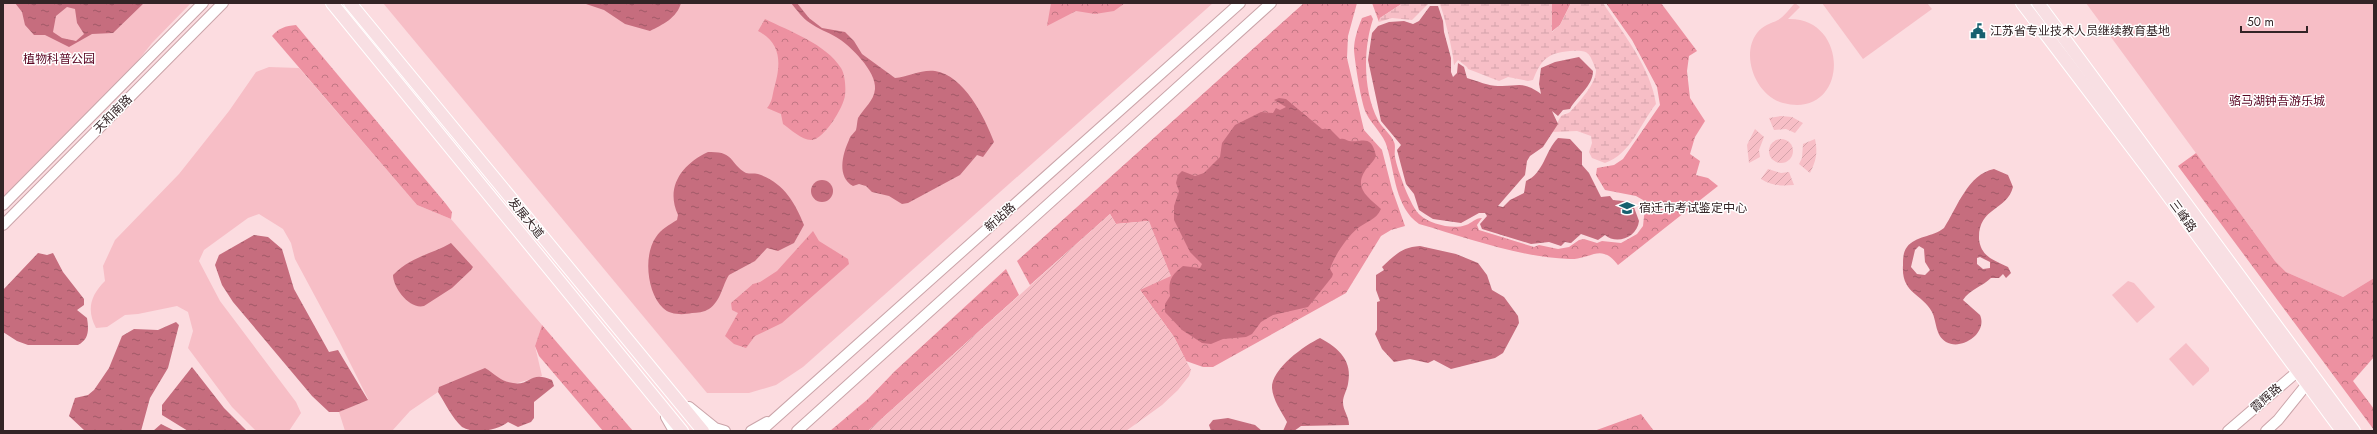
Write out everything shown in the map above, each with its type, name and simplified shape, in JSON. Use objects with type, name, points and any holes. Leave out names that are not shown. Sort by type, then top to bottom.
[{"type":"main road","name":"发展大道","points":[[332,3],[682,431]]},
{"type":"main road","name":"发展大道","points":[[350,3],[703,431]]},
{"type":"main road","name":"三峰路","points":[[2022,3],[2310,380],[2354,431]]},
{"type":"main road","name":"三峰路","points":[[2038,3],[2301,368]]},
{"type":"main road","name":"三峰路","points":[[2310,380],[2342,431]]},
{"type":"street","name":"天和南路","points":[[3,205],[204,3]]},
{"type":"street","name":"天和南路","points":[[3,225],[223,3]]},
{"type":"street","name":"新站路","points":[[761,431],[1240,3]]},
{"type":"street","name":"新站路","points":[[801,428],[1271,3]]},
{"type":"street","name":"霞辉路","points":[[2228,431],[2301,368]]},
{"type":"street","name":"霞辉路","points":[[2266,431],[2278,420],[2310,380]]},
{"type":"street","points":[[662,381],[702,419],[715,428],[725,431]]},
{"type":"street","points":[[650,391],[674,431]]},
{"type":"street","points":[[751,431],[794,402]]},
{"type":"green space","name":"植物科普公园","points":[[3,3],[191,3],[152,43],[137,62],[3,197]]},
{"type":"green space","points":[[383,3],[1213,3],[803,367],[776,385],[749,393],[707,393]]},
{"type":"green space","points":[[1051,3],[1125,3],[1114,11],[1095,14],[1076,11],[1047,26]]},
{"type":"green space","points":[[1304,3],[1357,3],[1348,36],[1347,58],[1364,130],[1382,150],[1392,189],[1405,226],[1391,230],[1381,236],[1346,293],[1213,367],[1203,367],[1186,361],[1174,337],[1140,290],[1149,221],[1116,224],[1110,214],[1030,285],[1017,261]]},
{"type":"green space","points":[[1372,3],[1403,3],[1380,18],[1379,22]]},
{"type":"green space","points":[[1403,3],[1429,3],[1412,20],[1392,18],[1379,22],[1380,18]]},
{"type":"green space","points":[[1439,3],[1552,3],[1552,32],[1560,25],[1571,3],[1603,3],[1642,64],[1653,91],[1656,104],[1634,138],[1622,153],[1605,163],[1592,158],[1589,152],[1592,143],[1591,136],[1577,131],[1551,132],[1561,116],[1570,112],[1587,92],[1593,81],[1596,70],[1589,55],[1581,51],[1562,52],[1546,59],[1539,67],[1533,80],[1528,81],[1508,77],[1499,81],[1468,69],[1458,60],[1454,65],[1448,32]]},
{"type":"green space","points":[[1552,3],[1571,3],[1560,25],[1551,32]]},
{"type":"green space","points":[[1606,3],[1661,3],[1697,51],[1689,56],[1687,71],[1690,98],[1705,121],[1695,137],[1690,154],[1700,161],[1696,175],[1708,178],[1718,186],[1618,265],[1612,258],[1601,253],[1577,259],[1569,259],[1531,255],[1512,251],[1419,224],[1411,217],[1400,199],[1390,157],[1385,143],[1381,134],[1364,108],[1358,82],[1354,50],[1355,38],[1362,18],[1371,15],[1373,19],[1367,43],[1366,56],[1369,96],[1378,120],[1394,142],[1398,170],[1409,197],[1416,211],[1420,215],[1430,221],[1455,227],[1468,224],[1482,218],[1477,225],[1479,230],[1534,247],[1539,245],[1558,249],[1569,247],[1579,240],[1584,239],[1597,243],[1602,241],[1621,243],[1637,234],[1643,226],[1645,207],[1643,200],[1636,196],[1605,190],[1596,175],[1597,168],[1614,165],[1623,159],[1660,105],[1657,87],[1632,40]]},
{"type":"green space","points":[[1795,3],[1800,7],[1788,19],[1809,23],[1823,34],[1832,49],[1834,67],[1830,83],[1820,97],[1805,104],[1783,103],[1773,99],[1758,84],[1751,63],[1750,52],[1752,42],[1759,30],[1764,26],[1780,19]]},
{"type":"green space","points":[[1822,3],[1927,3],[1932,9],[1863,59]]},
{"type":"green space","name":"骆马湖钟吾游乐城","points":[[2086,3],[2374,3],[2374,278],[2343,297],[2286,272],[2275,261]]},
{"type":"green space","points":[[765,19],[796,33],[817,45],[834,59],[841,68],[845,85],[844,100],[833,122],[817,138],[808,140],[801,137],[783,124],[781,114],[767,108],[772,98],[777,77],[778,61],[775,48],[771,41],[758,31]]},
{"type":"green space","points":[[296,25],[446,204],[452,212],[451,219],[417,205],[272,36],[282,28]]},
{"type":"green space","points":[[269,67],[299,68],[417,205],[451,219],[542,325],[535,346],[542,376],[514,384],[498,379],[439,387],[438,392],[410,411],[392,431],[345,431],[339,412],[368,399],[295,259],[291,243],[283,229],[259,214],[248,218],[204,250],[199,261],[220,301],[296,402],[301,413],[289,431],[256,431],[232,407],[188,348],[193,331],[188,312],[177,306],[138,314],[125,315],[107,327],[96,328],[91,315],[93,297],[105,281],[103,266],[115,240],[179,174],[229,111],[256,72]]},
{"type":"green space","points":[[1781,116],[1792,117],[1803,123],[1795,133],[1786,129],[1774,130],[1769,118]]},
{"type":"green space","points":[[1755,129],[1764,137],[1759,150],[1760,157],[1749,163],[1747,145]]},
{"type":"green space","points":[[1781,139],[1786,140],[1792,146],[1792,156],[1786,162],[1781,163],[1776,162],[1770,156],[1769,151],[1770,146],[1776,140]]},
{"type":"green space","points":[[1815,139],[1816,157],[1810,173],[1799,164],[1802,158],[1803,144]]},
{"type":"green space","points":[[2196,153],[2275,261],[2286,272],[2343,297],[2374,278],[2374,357],[2353,381],[2374,409],[2374,430],[2178,166]]},
{"type":"green space","points":[[1768,169],[1781,173],[1789,172],[1794,185],[1777,185],[1761,179]]},
{"type":"green space","points":[[1110,214],[1116,224],[1149,221],[1171,276],[1140,290],[1174,337],[1191,370],[1189,376],[1178,390],[1162,405],[1126,431],[868,431]]},
{"type":"green space","points":[[813,231],[819,241],[848,259],[849,264],[782,323],[755,336],[746,348],[734,344],[725,336],[738,313],[732,310],[731,303],[753,284],[760,282],[777,271]]},
{"type":"green space","points":[[1006,269],[1019,295],[868,431],[830,431],[868,399],[895,371]]},
{"type":"green space","points":[[2128,281],[2134,283],[2155,307],[2137,323],[2112,295]]},
{"type":"green space","points":[[542,325],[633,431],[603,431],[539,356],[535,346]]},
{"type":"green space","points":[[2186,343],[2209,368],[2209,371],[2193,386],[2169,359]]},
{"type":"green space","points":[[1641,414],[1654,431],[1594,431]]},
{"type":"water","points":[[15,3],[144,3],[113,33],[92,34],[69,47],[45,35],[34,35],[25,25],[22,12]],"holes":[[[67,7],[75,9],[77,23],[84,34],[76,41],[62,38],[53,32],[56,16]]]},
{"type":"water","points":[[583,3],[681,3],[673,17],[650,31],[625,24],[604,10]]},
{"type":"water","points":[[791,3],[797,3],[809,18],[822,28],[845,32],[854,41],[862,54],[895,78],[920,72],[935,71],[945,74],[955,80],[972,99],[979,110],[994,142],[983,157],[977,155],[960,175],[908,203],[902,204],[889,196],[872,192],[866,186],[859,184],[853,186],[848,182],[842,165],[844,152],[851,136],[856,130],[858,118],[873,97],[875,89],[872,75],[855,52],[836,37],[807,21]]},
{"type":"water","points":[[1430,6],[1438,6],[1443,21],[1444,32],[1451,58],[1451,72],[1453,77],[1457,73],[1458,63],[1464,67],[1467,78],[1494,86],[1520,85],[1529,87],[1541,94],[1539,84],[1541,68],[1555,62],[1579,57],[1593,71],[1588,86],[1570,109],[1563,110],[1558,116],[1552,111],[1558,124],[1543,147],[1530,156],[1527,161],[1525,175],[1498,206],[1503,207],[1510,200],[1524,193],[1526,181],[1537,173],[1550,149],[1558,138],[1570,139],[1582,152],[1582,165],[1589,173],[1601,197],[1610,196],[1613,200],[1632,202],[1639,221],[1634,232],[1630,236],[1615,239],[1605,235],[1598,240],[1581,234],[1571,243],[1565,242],[1561,246],[1549,242],[1531,244],[1482,229],[1480,224],[1487,216],[1485,213],[1479,213],[1461,223],[1433,219],[1419,210],[1414,194],[1406,184],[1397,150],[1401,145],[1381,121],[1368,60],[1372,33],[1378,26],[1389,22],[1404,21],[1413,24],[1419,21]]},
{"type":"water","points":[[1279,98],[1286,99],[1322,129],[1330,129],[1340,139],[1349,141],[1366,141],[1372,144],[1376,156],[1363,175],[1361,187],[1367,196],[1381,209],[1377,216],[1358,228],[1345,242],[1330,269],[1333,274],[1332,277],[1308,307],[1273,315],[1261,322],[1252,334],[1246,337],[1223,339],[1211,344],[1202,343],[1182,330],[1165,312],[1165,304],[1170,296],[1170,282],[1173,275],[1183,266],[1200,268],[1202,264],[1190,252],[1174,220],[1174,206],[1179,191],[1176,183],[1178,175],[1182,171],[1195,176],[1204,173],[1220,157],[1222,143],[1235,125],[1261,112],[1273,113],[1276,108],[1280,110],[1286,107],[1274,100]]},
{"type":"water","points":[[708,152],[723,153],[731,158],[746,173],[758,174],[774,182],[787,194],[797,208],[804,225],[794,243],[778,251],[767,248],[755,261],[729,275],[719,298],[709,309],[696,313],[673,313],[663,308],[653,293],[650,284],[648,263],[649,254],[658,234],[665,227],[677,220],[678,215],[674,205],[674,195],[678,178],[691,163]]},
{"type":"water","points":[[1994,169],[2008,175],[2013,187],[2010,195],[2005,201],[1983,221],[1979,239],[1982,250],[1985,254],[1993,260],[2008,267],[2011,273],[2006,278],[2003,274],[1999,278],[1991,278],[1972,291],[1963,300],[1980,315],[1980,328],[1972,339],[1959,344],[1952,344],[1942,339],[1938,332],[1932,312],[1905,282],[1903,275],[1904,256],[1910,243],[1944,228],[1964,193],[1977,178],[1985,172]],"holes":[[[1919,246],[1924,249],[1925,262],[1930,270],[1925,275],[1917,274],[1911,267],[1915,250]],[[1980,257],[1990,262],[1990,268],[1983,269],[1977,264],[1977,258]]]},
{"type":"water","points":[[822,180],[830,183],[833,191],[830,199],[822,202],[814,199],[811,191],[814,183]]},
{"type":"water","points":[[254,235],[268,237],[282,249],[294,289],[329,352],[338,350],[368,400],[339,412],[329,412],[312,396],[233,302],[222,285],[215,265],[219,255]]},
{"type":"water","points":[[451,243],[473,267],[452,288],[424,306],[413,305],[399,292],[393,275],[414,260]]},
{"type":"water","points":[[1420,246],[1456,254],[1478,263],[1487,275],[1492,290],[1504,297],[1518,316],[1519,323],[1503,353],[1495,358],[1451,369],[1434,360],[1428,363],[1410,359],[1394,362],[1382,349],[1375,334],[1377,330],[1377,302],[1380,301],[1376,290],[1376,275],[1384,270],[1382,267],[1399,252],[1408,248]]},
{"type":"water","points":[[38,253],[47,255],[53,253],[63,272],[84,299],[84,305],[77,310],[87,318],[88,330],[82,343],[78,345],[28,345],[17,341],[3,332],[3,290]]},
{"type":"water","points":[[176,322],[179,325],[168,368],[150,398],[141,431],[85,431],[69,416],[75,398],[88,395],[94,390],[109,368],[122,336],[134,329],[158,330]]},
{"type":"water","points":[[1320,338],[1339,351],[1346,362],[1349,376],[1343,402],[1349,425],[1301,426],[1294,431],[1283,431],[1287,422],[1274,397],[1272,388],[1273,381],[1277,373],[1290,358]]},
{"type":"water","points":[[192,367],[224,408],[247,431],[188,431],[162,415],[162,405]]},
{"type":"water","points":[[485,368],[509,382],[519,383],[535,377],[545,377],[552,380],[554,386],[534,402],[534,418],[531,422],[518,427],[508,422],[498,428],[479,431],[467,429],[462,427],[452,415],[438,392],[439,387]]},
{"type":"water","points":[[1228,418],[1255,425],[1262,431],[1211,431],[1209,425],[1213,420]]},
{"type":"water","points":[[161,424],[175,431],[153,431]]},
{"type":"place","name":"江苏省专业技术人员继续教育基地","points":[[1978,31]]},
{"type":"place","name":"宿迁市考试鉴定中心","points":[[1627,208]]}]
